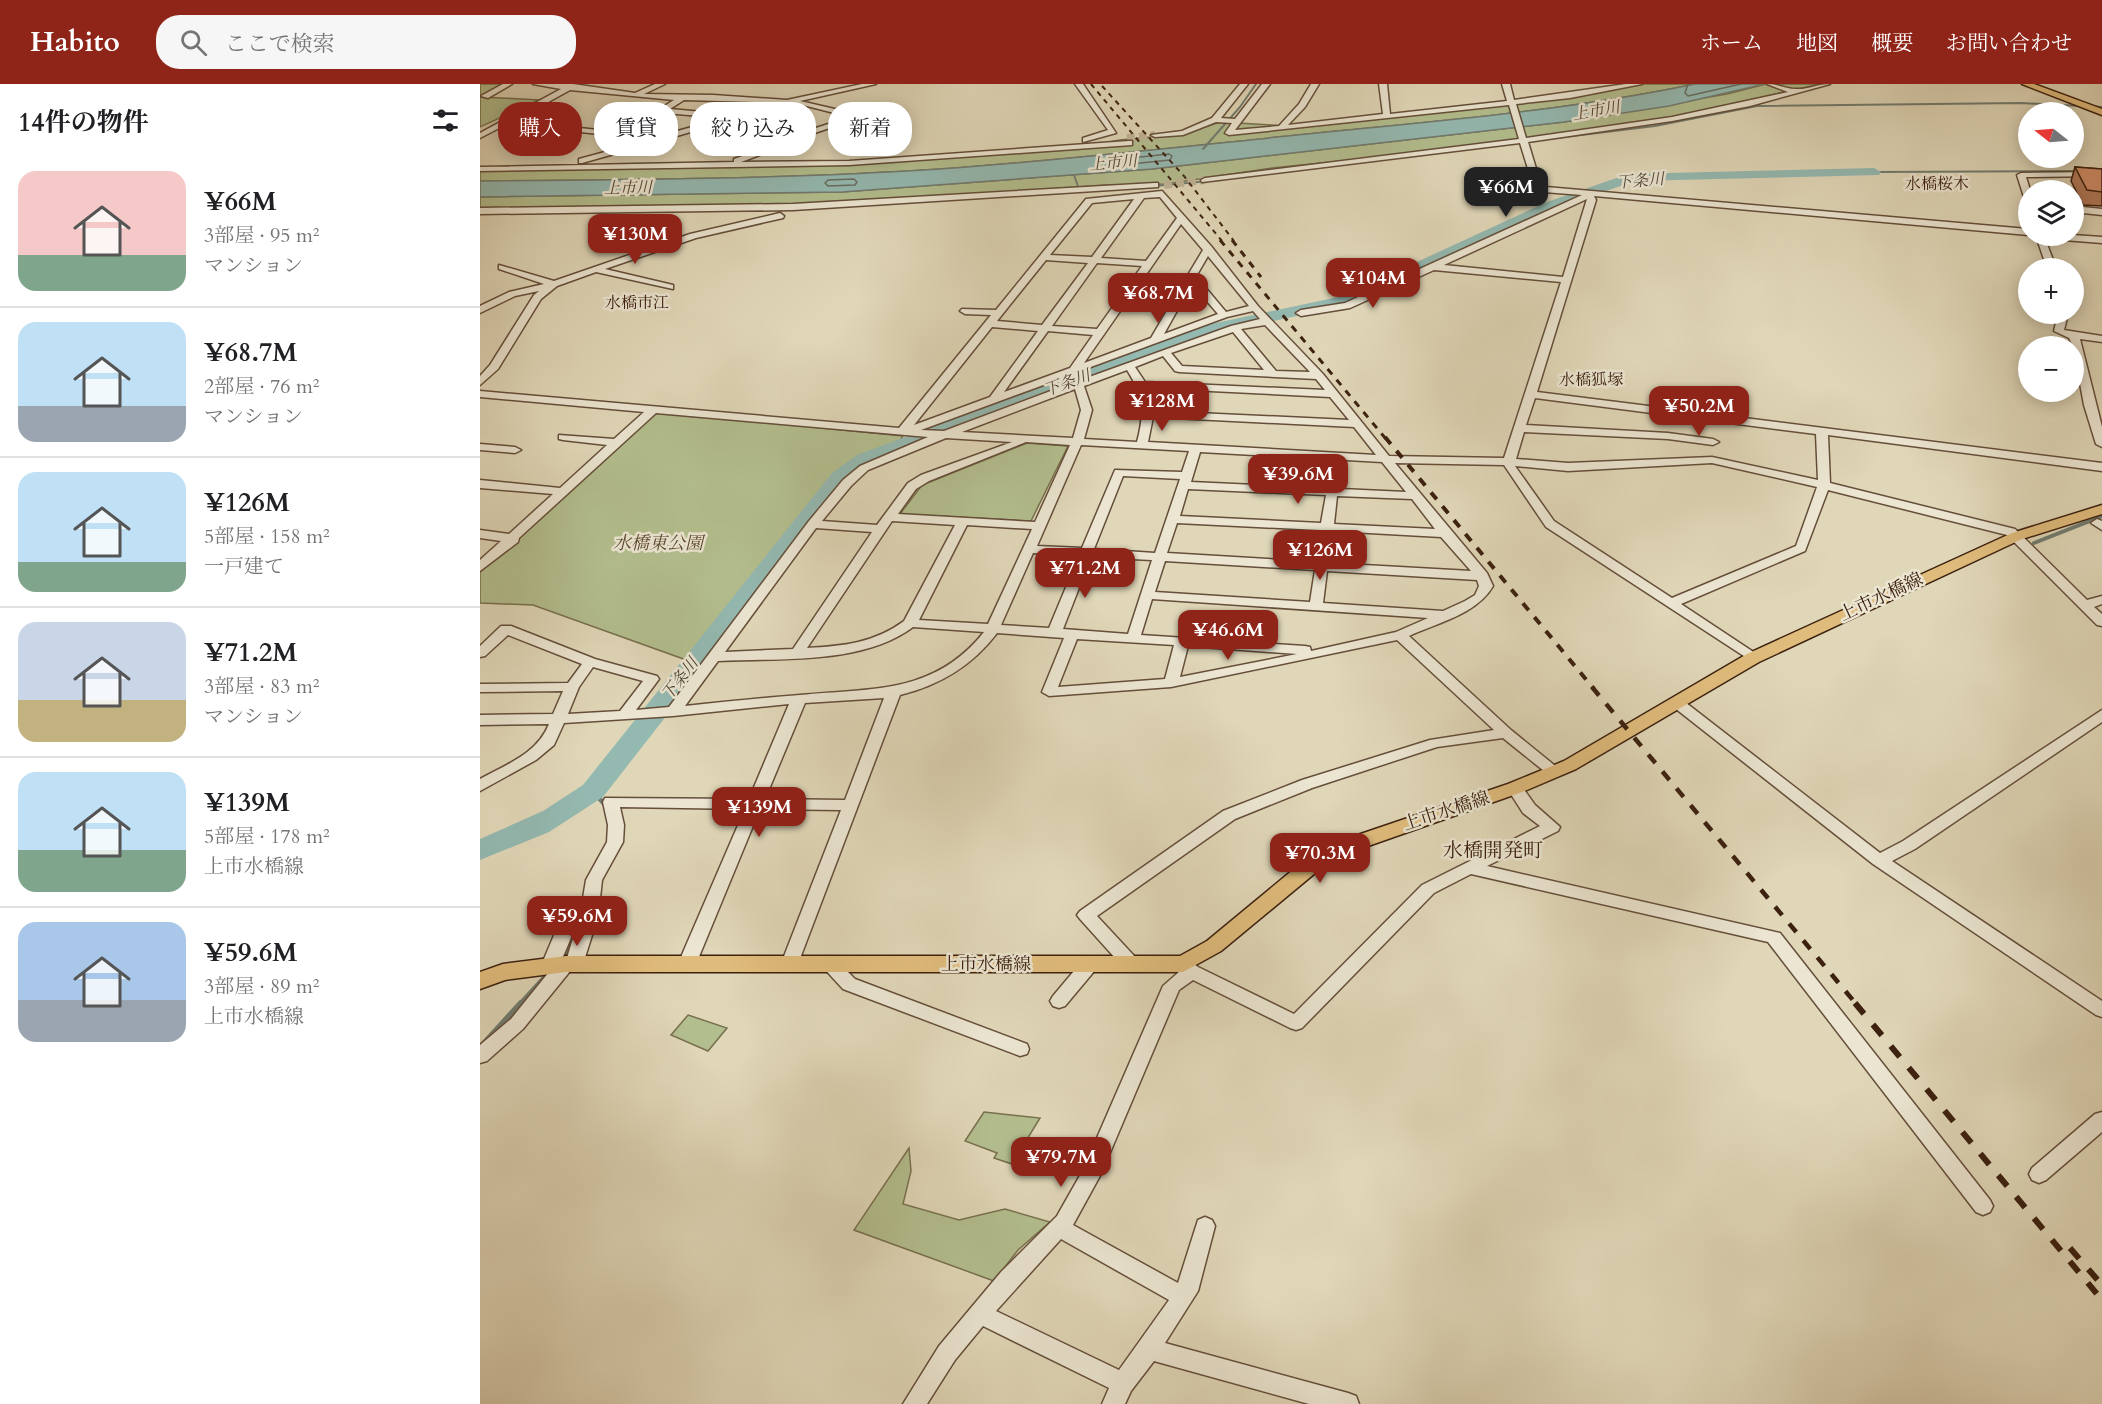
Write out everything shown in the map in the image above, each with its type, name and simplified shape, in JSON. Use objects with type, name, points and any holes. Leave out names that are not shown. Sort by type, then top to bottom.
[{"type":"main road","points":[[2026,84],[2102,112]]},
{"type":"main road","name":"上市水橋線","points":[[480,981],[503,972],[564,965],[1131,964],[1187,968],[1307,869],[1344,847],[1515,788],[1554,771],[1636,728],[1753,658],[2017,536],[2100,519]]},
{"type":"street","points":[[485,96],[508,84]]},
{"type":"street","points":[[537,84],[574,86],[637,95],[789,102],[872,84]]},
{"type":"street","points":[[637,95],[661,84]]},
{"type":"street","points":[[1078,84],[1113,131],[1079,142],[1080,144]]},
{"type":"street","points":[[1155,135],[1184,133],[1215,120],[1245,84]]},
{"type":"street","points":[[1266,84],[1229,133],[1511,104],[1638,84]]},
{"type":"street","points":[[1282,126],[1302,105],[1315,84]]},
{"type":"street","points":[[1383,84],[1387,117]]},
{"type":"street","points":[[1506,84],[1537,186],[1589,195],[2018,231]]},
{"type":"street","points":[[1772,84],[1797,92]]},
{"type":"street","points":[[1205,180],[1270,170],[1522,142],[1636,126],[1826,84]]},
{"type":"street","points":[[546,102],[574,86]]},
{"type":"street","points":[[761,101],[777,93]]},
{"type":"street","points":[[676,102],[682,98]]},
{"type":"street","points":[[816,108],[861,116],[816,131]]},
{"type":"street","points":[[1215,120],[1282,126]]},
{"type":"street","points":[[480,129],[488,125],[498,125]]},
{"type":"street","points":[[480,136],[498,128]]},
{"type":"street","points":[[480,145],[498,131]]},
{"type":"street","points":[[480,169],[849,163],[1063,148],[1128,140],[1080,144],[1063,148]]},
{"type":"street","points":[[559,168],[604,156]]},
{"type":"street","points":[[729,166],[752,156]]},
{"type":"street","points":[[2023,180],[2021,175],[2102,174]]},
{"type":"street","points":[[480,211],[742,209],[1164,185]]},
{"type":"street","points":[[907,433],[990,324],[1089,201],[1162,194],[1209,248],[1256,309],[1318,376],[1358,424],[1445,534],[1482,576],[1486,586],[1480,597],[1449,615],[1400,635],[1171,683],[1049,692],[1071,635]]},
{"type":"street","points":[[1301,313],[1347,306],[1589,195]]},
{"type":"street","points":[[1589,195],[1592,200],[1509,462],[1510,469],[1550,524],[1753,658]]},
{"type":"street","points":[[993,400],[1141,196]]},
{"type":"street","points":[[480,310],[512,294],[554,284],[730,224],[780,216],[828,212],[872,202]]},
{"type":"street","points":[[2084,210],[2102,212]]},
{"type":"street","points":[[1074,379],[1099,332],[1181,218]]},
{"type":"street","points":[[2084,239],[2102,240]]},
{"type":"street","points":[[1155,340],[1209,248]]},
{"type":"street","points":[[1045,256],[1147,264]]},
{"type":"street","points":[[502,267],[554,284]]},
{"type":"street","points":[[1434,267],[1566,280]]},
{"type":"street","points":[[595,270],[670,287]]},
{"type":"street","points":[[480,382],[501,357],[537,297],[554,284]]},
{"type":"street","points":[[1133,284],[1203,289],[1224,315]]},
{"type":"street","points":[[673,712],[813,524],[864,468],[1074,379],[1155,340],[1224,315],[1256,309]]},
{"type":"street","points":[[965,311],[999,313]]},
{"type":"street","points":[[907,433],[993,400],[1130,367],[1165,352],[1235,328],[1267,320]]},
{"type":"street","points":[[990,324],[1099,332]]},
{"type":"street","points":[[2061,324],[2059,331],[2074,336]]},
{"type":"street","points":[[1235,328],[1273,374]]},
{"type":"street","points":[[2084,337],[2102,339]]},
{"type":"street","points":[[1165,352],[1179,369],[1318,376]]},
{"type":"street","points":[[1130,367],[1144,385],[1151,414],[1142,446]]},
{"type":"street","points":[[1173,386],[1179,369]]},
{"type":"street","points":[[480,720],[558,721],[894,692],[955,668],[978,650],[992,631],[1077,442],[1087,416],[1085,399],[1074,379]]},
{"type":"street","points":[[2084,382],[2102,444]]},
{"type":"street","points":[[1144,385],[1333,394]]},
{"type":"street","points":[[480,394],[907,433],[1027,440],[1385,459],[1509,462],[1568,467],[1712,460],[1958,517],[2011,532],[2102,622]]},
{"type":"street","points":[[1530,394],[2102,467]]},
{"type":"street","points":[[480,567],[652,411]]},
{"type":"street","points":[[1151,414],[1358,424]]},
{"type":"street","points":[[1712,460],[1713,442],[1719,418]]},
{"type":"street","points":[[1520,429],[1668,436],[1713,442]]},
{"type":"street","points":[[1672,603],[1801,548],[1824,485],[1822,433]]},
{"type":"street","points":[[563,437],[618,443]]},
{"type":"street","points":[[797,653],[912,486],[925,478],[1027,440]]},
{"type":"street","points":[[480,447],[515,450]]},
{"type":"street","points":[[1133,638],[1196,448]]},
{"type":"street","points":[[1054,634],[1119,472],[1184,481],[1415,496]]},
{"type":"street","points":[[480,484],[565,492]]},
{"type":"street","points":[[1316,605],[1332,492]]},
{"type":"street","points":[[889,517],[1038,526]]},
{"type":"street","points":[[1172,519],[1445,534]]},
{"type":"street","points":[[712,657],[868,647],[909,623],[963,522]]},
{"type":"street","points":[[813,524],[880,530]]},
{"type":"street","points":[[480,534],[514,538]]},
{"type":"street","points":[[1029,549],[1482,576]]},
{"type":"street","points":[[1147,596],[1449,615]]},
{"type":"street","points":[[2085,605],[2102,600]]},
{"type":"street","points":[[909,623],[992,631],[1182,641],[1326,652]]},
{"type":"street","points":[[480,653],[506,629],[590,662],[652,680],[628,716]]},
{"type":"street","points":[[1400,635],[1506,733],[1554,771]]},
{"type":"street","points":[[1171,683],[1182,641]]},
{"type":"street","points":[[480,786],[531,757],[549,742],[572,687],[590,662]]},
{"type":"street","points":[[480,688],[572,687]]},
{"type":"street","points":[[790,964],[894,692]]},
{"type":"street","points":[[687,964],[799,699]]},
{"type":"street","points":[[1676,702],[1879,860],[2102,1010]]},
{"type":"street","points":[[1879,860],[1909,845],[2102,716]]},
{"type":"street","points":[[1131,964],[1086,915],[1229,815],[1307,784],[1435,743],[1506,733]]},
{"type":"street","points":[[914,1404],[947,1353],[1059,1227],[1091,1174],[1172,986],[1187,968],[1296,1023],[1428,889],[1552,827],[1529,809],[1515,788]]},
{"type":"street","points":[[480,1056],[516,1024],[564,965],[589,915],[594,880],[615,842],[616,825],[611,802],[849,805]]},
{"type":"street","points":[[1469,868],[1774,937],[1983,1206]]},
{"type":"street","points":[[564,965],[572,914]]},
{"type":"street","points":[[829,964],[849,984],[1020,1049]]},
{"type":"street","points":[[1059,1001],[1090,964]]},
{"type":"street","points":[[2039,1174],[2102,1120]]},
{"type":"street","points":[[1113,1404],[1123,1383],[1183,1298],[1205,1226]]},
{"type":"street","points":[[1059,1227],[1183,1298]]},
{"type":"street","points":[[980,1314],[1123,1383]]},
{"type":"street","points":[[1149,1349],[1348,1404]]},
{"type":"green space","points":[[480,84],[504,84],[482,97],[539,100],[498,102],[498,119],[480,127]]},
{"type":"green space","points":[[1644,84],[1695,84],[1594,102],[1492,115],[984,166],[768,177],[480,181],[480,170],[806,165],[1062,150],[1120,140],[1184,134],[1220,122],[1289,126],[1362,121],[1587,94]]},
{"type":"green space","points":[[1766,84],[1820,84],[1643,124],[1411,154],[1272,168],[1166,184],[1108,185],[807,205],[480,209],[480,197],[842,192],[1152,169],[1564,122],[1727,94]]},
{"type":"green space","name":"水橋東公園","points":[[652,411],[903,436],[898,444],[864,459],[840,478],[692,662],[533,605],[480,603],[480,572]]},
{"type":"green space","points":[[1027,443],[1068,446],[1031,521],[900,514],[922,485]]},
{"type":"green space","points":[[688,1015],[727,1028],[708,1051],[671,1035]]},
{"type":"green space","points":[[984,1112],[1040,1118],[1012,1164],[994,1158],[997,1153],[965,1141]]},
{"type":"green space","points":[[909,1148],[911,1171],[903,1204],[959,1220],[1005,1209],[1050,1222],[1018,1250],[994,1281],[854,1230]]},
{"type":"water","name":"上市川","points":[[1695,84],[1765,84],[1669,106],[1564,122],[1152,169],[842,192],[480,197],[480,181],[768,177],[940,169],[1492,115],[1594,102]]},
{"type":"building","points":[[2076,168],[2102,169],[2102,192],[2087,190],[2084,180],[2082,180]]},
{"type":"waterway","points":[[1203,149],[1240,107],[1256,84]]},
{"type":"waterway","points":[[1362,162],[1655,126],[1757,106],[2018,103]]},
{"type":"waterway","points":[[2090,106],[2102,107]]},
{"type":"waterway","points":[[1874,172],[2078,171]]},
{"type":"waterway","name":"下条川","points":[[480,850],[553,818],[593,791],[735,608],[840,478],[864,459],[1212,329],[1348,300],[1552,205],[1633,177],[1874,172]]},
{"type":"waterway","points":[[1074,175],[1080,192]]},
{"type":"waterway","points":[[1133,188],[1220,180]]},
{"type":"waterway","points":[[2034,543],[2102,516]]},
{"type":"waterway","points":[[593,791],[605,805]]},
{"type":"waterway","points":[[578,917],[584,897]]},
{"type":"waterway","points":[[559,961],[566,953],[576,925]]},
{"type":"waterway","points":[[519,1005],[550,971]]},
{"type":"waterway","points":[[480,1048],[521,1003]]},
{"type":"tunnel","points":[[1127,138],[1155,135]]},
{"type":"tunnel","points":[[1164,185],[1205,180]]},
{"type":"railway","points":[[1091,84],[1222,241]]},
{"type":"railway","points":[[1102,86],[1184,176],[1234,241]]},
{"type":"railway","points":[[1220,240],[1386,439]]},
{"type":"railway","points":[[1232,240],[1261,277]]},
{"type":"railway","points":[[1385,437],[1594,689]]},
{"type":"railway","points":[[1592,687],[1857,1005]]},
{"type":"railway","points":[[1855,1003],[2102,1300]]},
{"type":"railway","points":[[2070,1248],[2102,1285]]},
{"type":"district","name":"水橋桜木","points":[[1937,184]]},
{"type":"district","name":"水橋市江","points":[[637,303]]},
{"type":"district","name":"水橋狐塚","points":[[1591,380]]},
{"type":"district","name":"水橋開発町","points":[[1493,850]]}]
